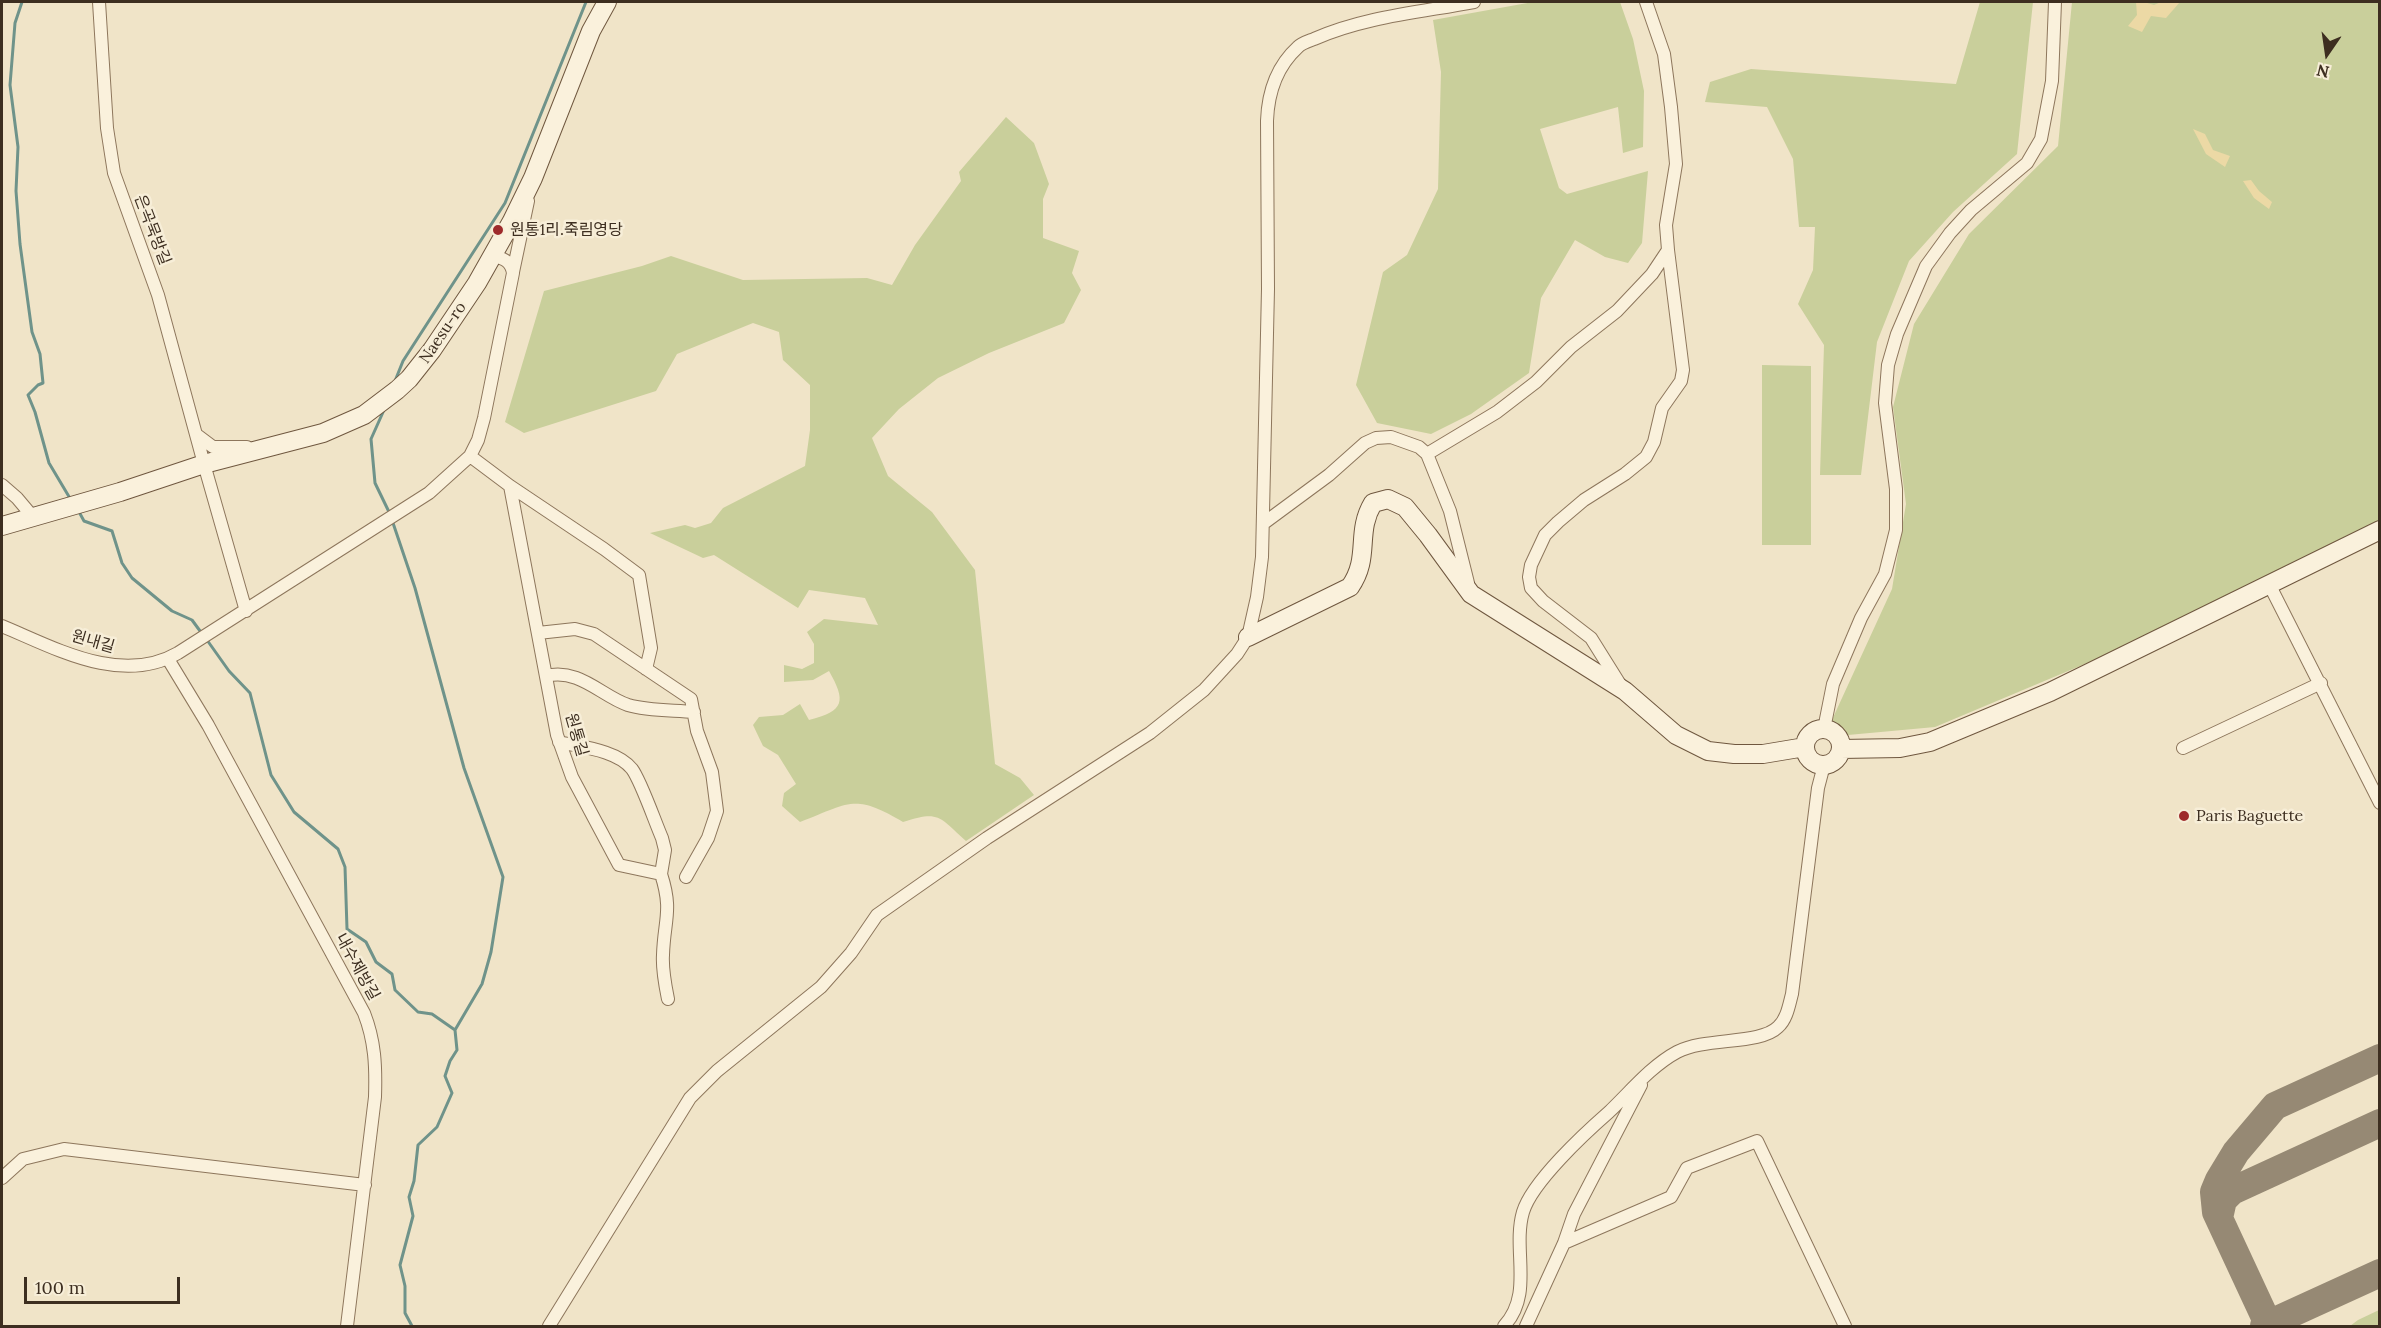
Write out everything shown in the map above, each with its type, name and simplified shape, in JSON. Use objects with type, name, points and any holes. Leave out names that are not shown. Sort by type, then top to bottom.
[{"type":"street","name":"은곡묵방길","points":[[99,2],[107,128],[114,173],[159,295],[243,613]]},
{"type":"street","name":"Naesu-ro","points":[[37,516],[204,464],[323,433],[364,415],[403,385],[432,350],[493,255],[533,178],[591,31],[607,2]]},
{"type":"street","points":[[549,1326],[690,1098],[717,1071],[821,987],[851,954],[877,915],[987,838],[1149,733],[1204,690],[1237,654],[1248,637],[1257,597],[1264,523],[1264,391],[1268,289],[1267,102],[1271,88],[1282,65],[1299,46],[1340,27],[1474,2]]},
{"type":"street","points":[[1625,691],[1591,638],[1543,601],[1531,588],[1529,577],[1539,546],[1552,528],[1584,500],[1625,474],[1646,457],[1654,442],[1662,408],[1680,381],[1683,370],[1666,225],[1676,164],[1673,130],[1664,54],[1646,2]]},
{"type":"street","points":[[1824,729],[1833,684],[1861,618],[1885,574],[1896,530],[1896,489],[1885,403],[1888,365],[1897,334],[1926,266],[1950,233],[1971,210],[2027,163],[2041,139],[2052,81],[2055,2]]},
{"type":"street","points":[[533,178],[484,418],[478,440],[470,456],[639,575],[651,648],[646,669]]},
{"type":"street","points":[[1427,454],[1497,411],[1536,382],[1571,347],[1617,311],[1652,274],[1668,250]]},
{"type":"street","points":[[493,255],[507,261],[513,273]]},
{"type":"street","points":[[196,434],[213,447],[278,445]]},
{"type":"street","points":[[1264,523],[1329,475],[1365,443],[1376,438],[1391,437],[1419,447],[1427,454],[1450,511],[1471,594]]},
{"type":"street","name":"원내길","points":[[2,626],[65,652],[121,667],[139,666],[173,656],[429,493],[470,456]]},
{"type":"street","points":[[2,485],[37,516]]},
{"type":"street","name":"원통길","points":[[510,486],[559,742],[572,777],[619,865],[661,874]]},
{"type":"street","points":[[1248,637],[1350,587],[1359,574],[1366,515],[1373,503],[1388,499],[1405,507],[1471,594],[1625,691],[1676,735],[1708,751],[1734,754],[1763,754],[1805,747]]},
{"type":"street","points":[[2,526],[37,516]]},
{"type":"street","points":[[1841,749],[1900,748],[1930,742],[2050,692],[2379,530]]},
{"type":"street","points":[[2269,584],[2379,803]]},
{"type":"street","points":[[538,633],[575,629],[594,634],[691,699],[697,731],[712,772],[717,811],[708,838],[686,877]]},
{"type":"street","name":"내수제방길","points":[[173,656],[364,1013],[370,1030],[374,1046],[376,1077],[347,1326]]},
{"type":"street","points":[[546,676],[553,674],[583,680],[631,706],[694,712]]},
{"type":"street","points":[[2183,748],[2321,684]]},
{"type":"street","points":[[1824,729],[1839,738],[1841,749],[1835,760],[1818,765],[1808,758],[1805,747],[1813,732],[1824,729]]},
{"type":"street","points":[[559,742],[609,755],[623,761],[633,770],[662,838],[665,850],[661,874],[668,895],[669,913],[663,955],[668,999]]},
{"type":"street","points":[[1504,1326],[1518,1300],[1522,1282],[1521,1226],[1524,1211],[1542,1180],[1654,1068],[1675,1053],[1690,1046],[1764,1036],[1778,1028],[1786,1015],[1792,994],[1818,788],[1824,765]]},
{"type":"street","points":[[1526,1326],[1564,1243],[1574,1214],[1644,1078]]},
{"type":"street","points":[[1564,1243],[1671,1197],[1688,1168],[1757,1141],[1845,1326]]},
{"type":"street","points":[[2,1178],[22,1159],[64,1149],[365,1185]]},
{"type":"green space","points":[[1533,2],[1620,2],[1633,39],[1644,91],[1643,147],[1623,153],[1618,107],[1540,129],[1559,188],[1567,194],[1648,171],[1642,243],[1628,263],[1605,257],[1575,240],[1541,298],[1529,373],[1471,414],[1431,434],[1377,423],[1356,385],[1383,272],[1407,255],[1438,189],[1441,72],[1433,20]]},
{"type":"green space","points":[[1980,2],[2033,2],[2017,154],[1953,212],[1909,261],[1877,342],[1861,475],[1820,475],[1824,345],[1798,304],[1813,270],[1815,227],[1799,227],[1793,159],[1767,107],[1705,102],[1710,82],[1751,69],[1956,84]]},
{"type":"green space","points":[[2072,2],[2379,2],[2379,523],[2130,645],[1935,727],[1848,735],[1831,722],[1892,589],[1906,504],[1893,407],[1914,324],[1969,234],[2058,146]]},
{"type":"green space","points":[[1006,117],[1034,143],[1049,184],[1043,199],[1043,238],[1079,251],[1072,273],[1081,290],[1064,323],[989,353],[938,378],[899,409],[872,438],[888,476],[932,512],[975,570],[995,764],[1020,778],[1034,795],[966,841],[938,818],[932,816],[903,822],[887,813],[862,804],[842,806],[800,822],[782,806],[784,793],[796,784],[778,755],[763,746],[753,725],[759,717],[783,715],[800,704],[809,720],[830,713],[836,708],[840,697],[829,671],[813,680],[784,682],[784,665],[802,669],[814,663],[814,644],[807,632],[824,619],[878,625],[865,598],[809,590],[798,608],[714,555],[703,558],[650,533],[685,525],[695,528],[711,523],[723,508],[805,466],[810,430],[810,385],[783,360],[779,332],[753,323],[677,354],[656,391],[524,433],[505,422],[544,291],[642,266],[671,256],[743,280],[867,278],[892,285],[915,245],[961,181],[959,172]]},
{"type":"green space","points":[[1762,365],[1811,366],[1811,545],[1762,545]]},
{"type":"green space","points":[[2379,1310],[2379,1326],[2350,1326],[2358,1320]]},
{"type":"sand","points":[[2136,2],[2154,5],[2161,2],[2180,2],[2166,18],[2151,16],[2142,32],[2128,26],[2137,15]]},
{"type":"sand","points":[[2193,129],[2205,134],[2213,150],[2230,156],[2225,167],[2206,154]]},
{"type":"sand","points":[[2251,180],[2259,191],[2272,202],[2269,209],[2254,198],[2243,181]]},
{"type":"waterway","points":[[22,2],[15,23],[10,85],[18,147],[16,191],[20,244],[32,332],[40,354],[43,383],[28,395],[49,463],[71,500]]},
{"type":"waterway","points":[[395,381],[403,361],[505,203],[586,2]]},
{"type":"waterway","points":[[384,410],[371,439],[375,483],[390,514]]},
{"type":"waterway","points":[[78,510],[84,521],[112,531],[122,563],[132,578],[172,611],[192,620],[203,635]]},
{"type":"waterway","points":[[392,520],[415,588],[464,768],[503,877],[491,952],[482,984],[455,1030]]},
{"type":"waterway","points":[[207,640],[229,671],[250,693],[271,775],[294,812],[338,849],[345,867],[347,929],[366,942],[376,962],[392,974],[395,990],[418,1012],[432,1014],[455,1030],[457,1050],[445,1076],[452,1093],[437,1127],[418,1145],[414,1181],[409,1197],[413,1216],[400,1265],[405,1286],[405,1313],[412,1326]]},
{"type":"taxiway","points":[[2269,1326],[2216,1212],[2214,1192],[2236,1152],[2275,1106],[2380,1058]]},
{"type":"taxiway","points":[[2219,1218],[2223,1200],[2232,1191],[2380,1123]]},
{"type":"taxiway","points":[[2264,1326],[2380,1273]]},
{"type":"place","name":"원통1리.죽림영당","points":[[498,230]]},
{"type":"place","name":"Paris Baguette","points":[[2184,816]]}]
